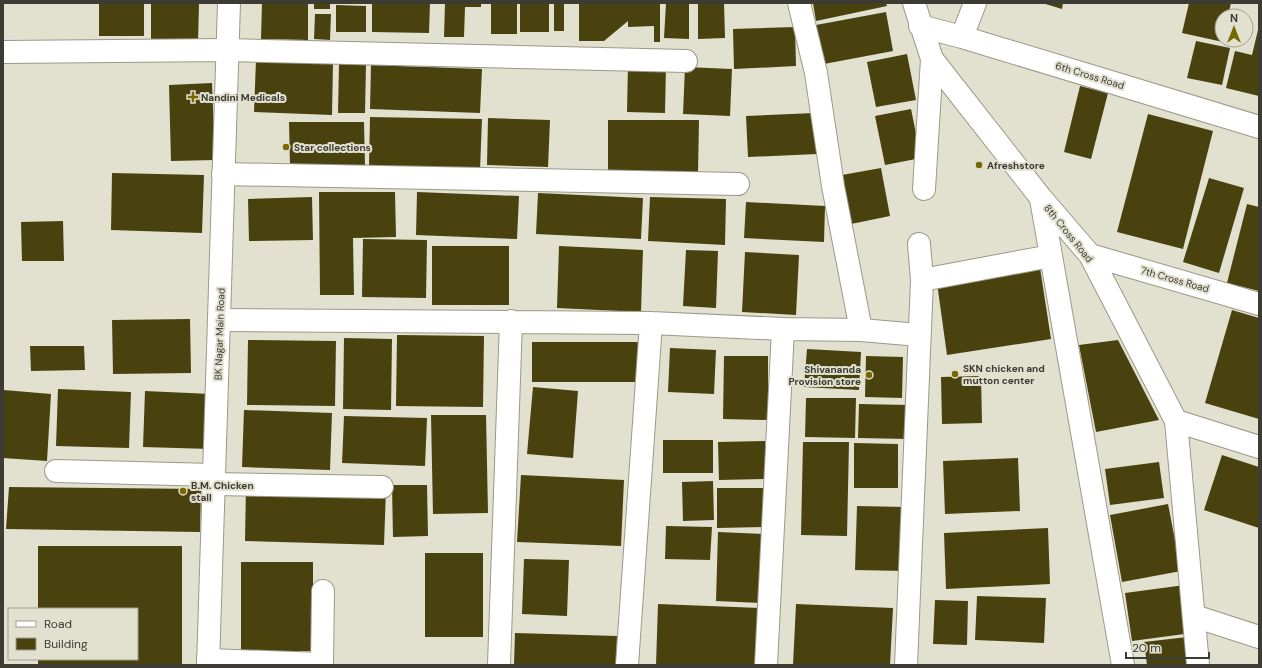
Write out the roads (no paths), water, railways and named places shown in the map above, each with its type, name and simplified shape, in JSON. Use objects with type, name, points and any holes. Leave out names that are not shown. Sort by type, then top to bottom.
[{"type":"street","name":"BK Nagar Main Road","points":[[208,662],[229,3]]},
{"type":"street","points":[[799,3],[816,73],[833,186],[861,330]]},
{"type":"street","name":"8th Cross Road","points":[[914,3],[920,26],[932,59],[1041,198],[1090,255],[1176,421]]},
{"type":"street","points":[[962,37],[975,3]]},
{"type":"street","name":"6th Cross Road","points":[[920,26],[962,37],[1259,127]]},
{"type":"street","points":[[3,52],[227,50],[686,61]]},
{"type":"street","points":[[924,189],[932,59]]},
{"type":"street","points":[[224,174],[738,184]]},
{"type":"street","points":[[1041,198],[1123,665]]},
{"type":"street","points":[[906,665],[922,280],[919,244]]},
{"type":"street","name":"7th Cross Road","points":[[1090,255],[1259,304]]},
{"type":"street","points":[[922,280],[1051,256]]},
{"type":"street","points":[[219,320],[652,323],[783,329],[861,330],[919,336]]},
{"type":"street","points":[[499,665],[511,321]]},
{"type":"street","points":[[627,665],[652,323]]},
{"type":"street","points":[[766,665],[783,329]]},
{"type":"street","points":[[1198,665],[1176,421],[1259,447]]},
{"type":"street","points":[[56,471],[382,487]]},
{"type":"street","points":[[208,662],[322,664],[323,592]]},
{"type":"street","points":[[1194,616],[1259,637]]},
{"type":"place","name":"Nandini Medicals","points":[[193,97]]},
{"type":"place","name":"Star collections","points":[[286,147]]},
{"type":"place","name":"Afreshstore","points":[[979,165]]},
{"type":"place","name":"SKN chicken and mutton center","points":[[955,374]]},
{"type":"place","name":"Shivananda Provision store","points":[[869,375]]},
{"type":"place","name":"B.M. Chicken stall","points":[[183,491]]}]
